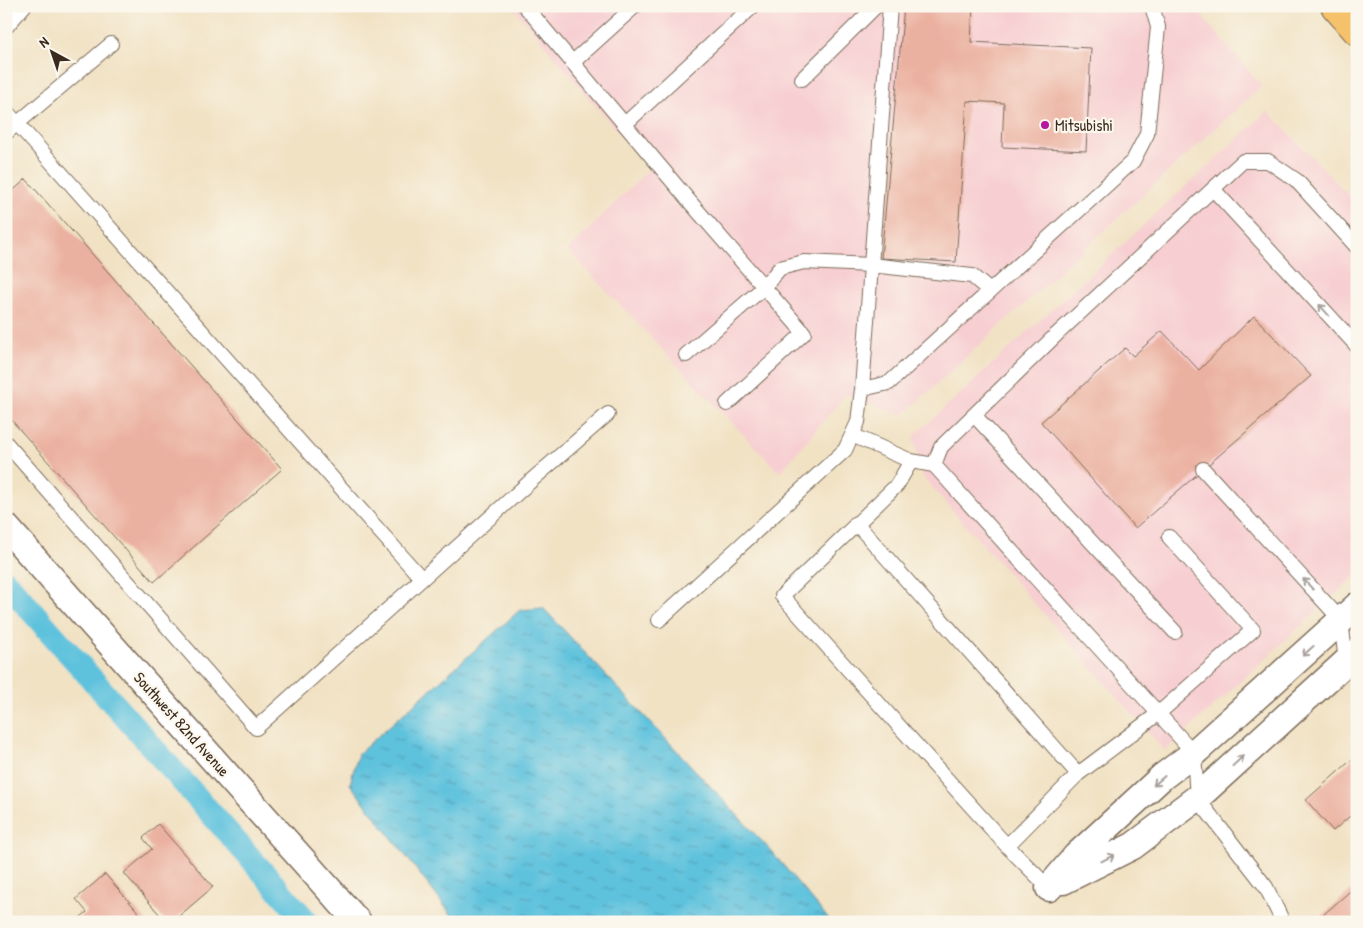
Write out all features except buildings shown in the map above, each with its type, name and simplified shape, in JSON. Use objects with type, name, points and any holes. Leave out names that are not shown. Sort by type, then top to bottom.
[{"type":"main road","points":[[1335,6],[1357,31]]},
{"type":"street","name":"Southwest 82nd Avenue","points":[[6,527],[358,922]]},
{"type":"street","points":[[1049,888],[1076,856],[1162,778],[1194,753],[1349,613]]},
{"type":"street","points":[[1049,888],[1133,846],[1197,798],[1353,663]]},
{"type":"lane","points":[[6,27],[24,6]]},
{"type":"lane","points":[[526,6],[804,333],[727,404]]},
{"type":"lane","points":[[572,62],[635,6]]},
{"type":"lane","points":[[625,124],[753,6]]},
{"type":"lane","points":[[802,80],[876,6]]},
{"type":"lane","points":[[659,620],[845,450],[858,422],[890,6]]},
{"type":"lane","points":[[862,389],[889,383],[1133,161],[1147,134],[1158,27],[1152,6]]},
{"type":"lane","points":[[6,133],[111,44]]},
{"type":"lane","points":[[6,111],[422,579]]},
{"type":"lane","points":[[934,465],[941,447],[1243,161],[1268,162],[1296,180],[1357,247]]},
{"type":"lane","points":[[1213,188],[1357,346]]},
{"type":"lane","points":[[686,356],[764,287],[780,268],[804,262],[871,265],[972,276],[990,291]]},
{"type":"lane","points":[[6,443],[256,728],[533,478],[608,414]]},
{"type":"lane","points":[[974,415],[1175,632]]},
{"type":"lane","points":[[852,435],[911,461],[934,465],[1159,713],[1194,753],[1197,798],[1266,887],[1283,922]]},
{"type":"lane","points":[[911,461],[897,485],[782,596],[1007,846],[1049,888]]},
{"type":"lane","points":[[1203,469],[1349,613],[1353,663]]},
{"type":"lane","points":[[856,524],[1078,774]]},
{"type":"lane","points":[[1007,846],[1078,774],[1159,713],[1253,630],[1170,537]]},
{"type":"shaded area","points":[[512,6],[1193,6],[1262,86],[903,415],[846,394],[780,473],[568,250],[649,169]]},
{"type":"shaded area","points":[[1268,111],[1357,204],[1357,574],[1165,751],[923,477],[913,437]]},
{"type":"water","points":[[543,608],[771,851],[831,922],[457,922],[350,784],[358,754],[520,610]]},
{"type":"waterway","points":[[6,582],[307,922]]},
{"type":"place","name":"Mitsubishi","points":[[1045,125]]}]
